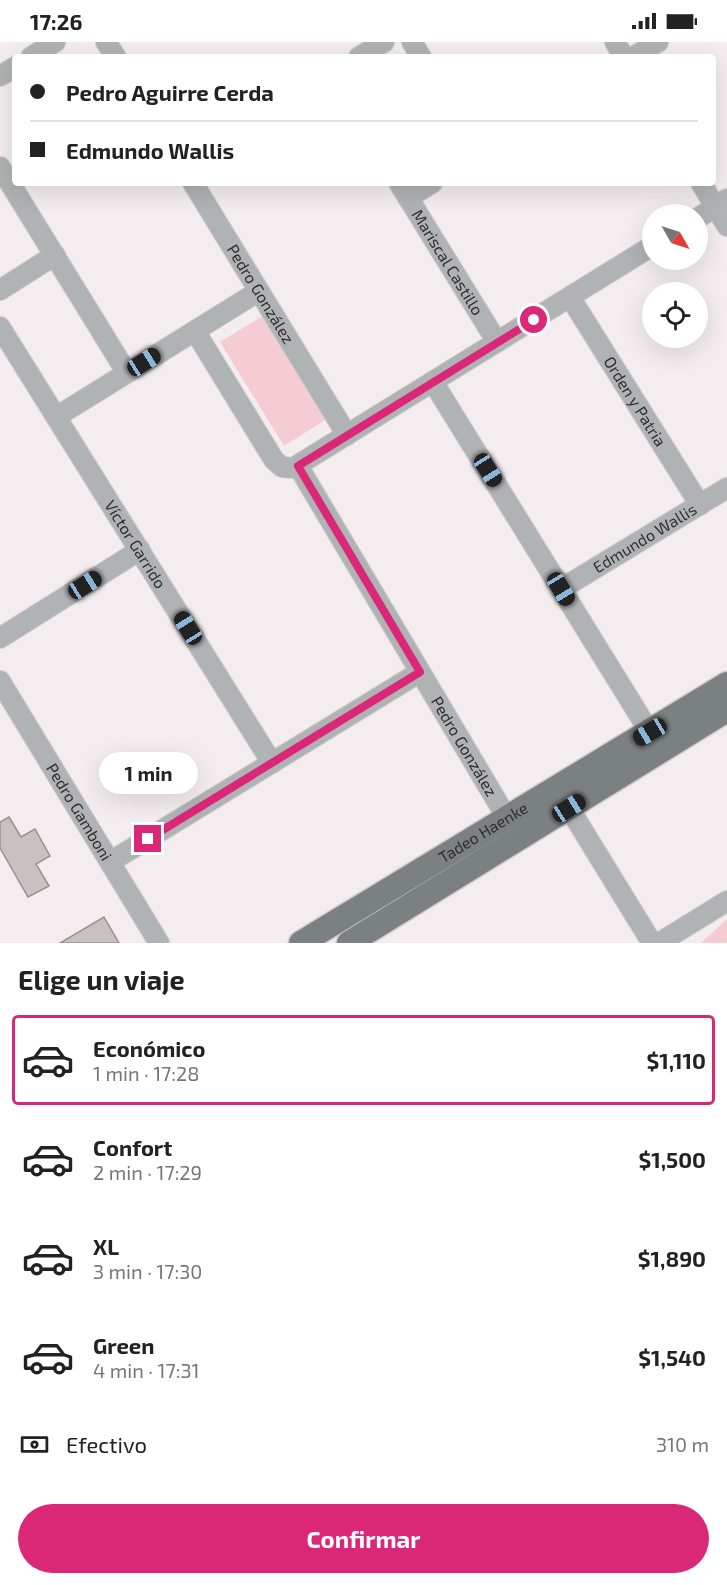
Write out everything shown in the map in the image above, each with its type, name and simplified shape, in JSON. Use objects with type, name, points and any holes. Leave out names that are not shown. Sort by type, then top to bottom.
[{"type":"main road","name":"Tadeo Haenke","points":[[364,939],[569,808],[727,684]]},
{"type":"main road","name":"Tadeo Haenke","points":[[301,943],[507,818],[656,742],[727,710]]},
{"type":"street","points":[[36,54],[55,42]]},
{"type":"street","points":[[364,54],[384,42]]},
{"type":"street","points":[[638,54],[658,42]]},
{"type":"street","points":[[0,167],[127,373]]},
{"type":"street","name":"Pedro González","points":[[195,186],[347,435]]},
{"type":"street","points":[[404,190],[420,186]]},
{"type":"street","points":[[704,186],[721,203],[727,226]]},
{"type":"street","name":"Mariscal Castillo","points":[[404,190],[497,342]]},
{"type":"street","points":[[708,211],[721,203]]},
{"type":"street","points":[[195,331],[274,460],[287,468],[298,466],[642,252]]},
{"type":"street","points":[[0,290],[55,255]]},
{"type":"street","points":[[56,417],[259,291]]},
{"type":"street","name":"Orden y Patria","points":[[570,297],[699,505]]},
{"type":"street","name":"Víctor Garrido","points":[[0,327],[272,763]]},
{"type":"street","points":[[433,382],[656,742]]},
{"type":"street","name":"Pedro González","points":[[298,466],[519,839]]},
{"type":"street","name":"Edmundo Wallis","points":[[561,589],[727,488]]},
{"type":"street","points":[[0,638],[140,550]]},
{"type":"street","points":[[110,862],[420,672]]},
{"type":"street","name":"Pedro Gamboni","points":[[0,681],[159,943]]},
{"type":"street","points":[[569,808],[652,943]]},
{"type":"street","points":[[659,943],[727,901]]},
{"type":"shaded area","points":[[266,314],[330,417],[284,446],[220,342]]},
{"type":"shaded area","points":[[727,919],[727,943],[701,943]]},
{"type":"building","points":[[9,817],[21,837],[35,829],[50,856],[36,864],[49,886],[28,897],[0,848],[0,822]]},
{"type":"building","points":[[104,917],[119,943],[60,943]]},
{"type":"route","points":[[148,839],[420,672],[298,466],[534,320]]}]
